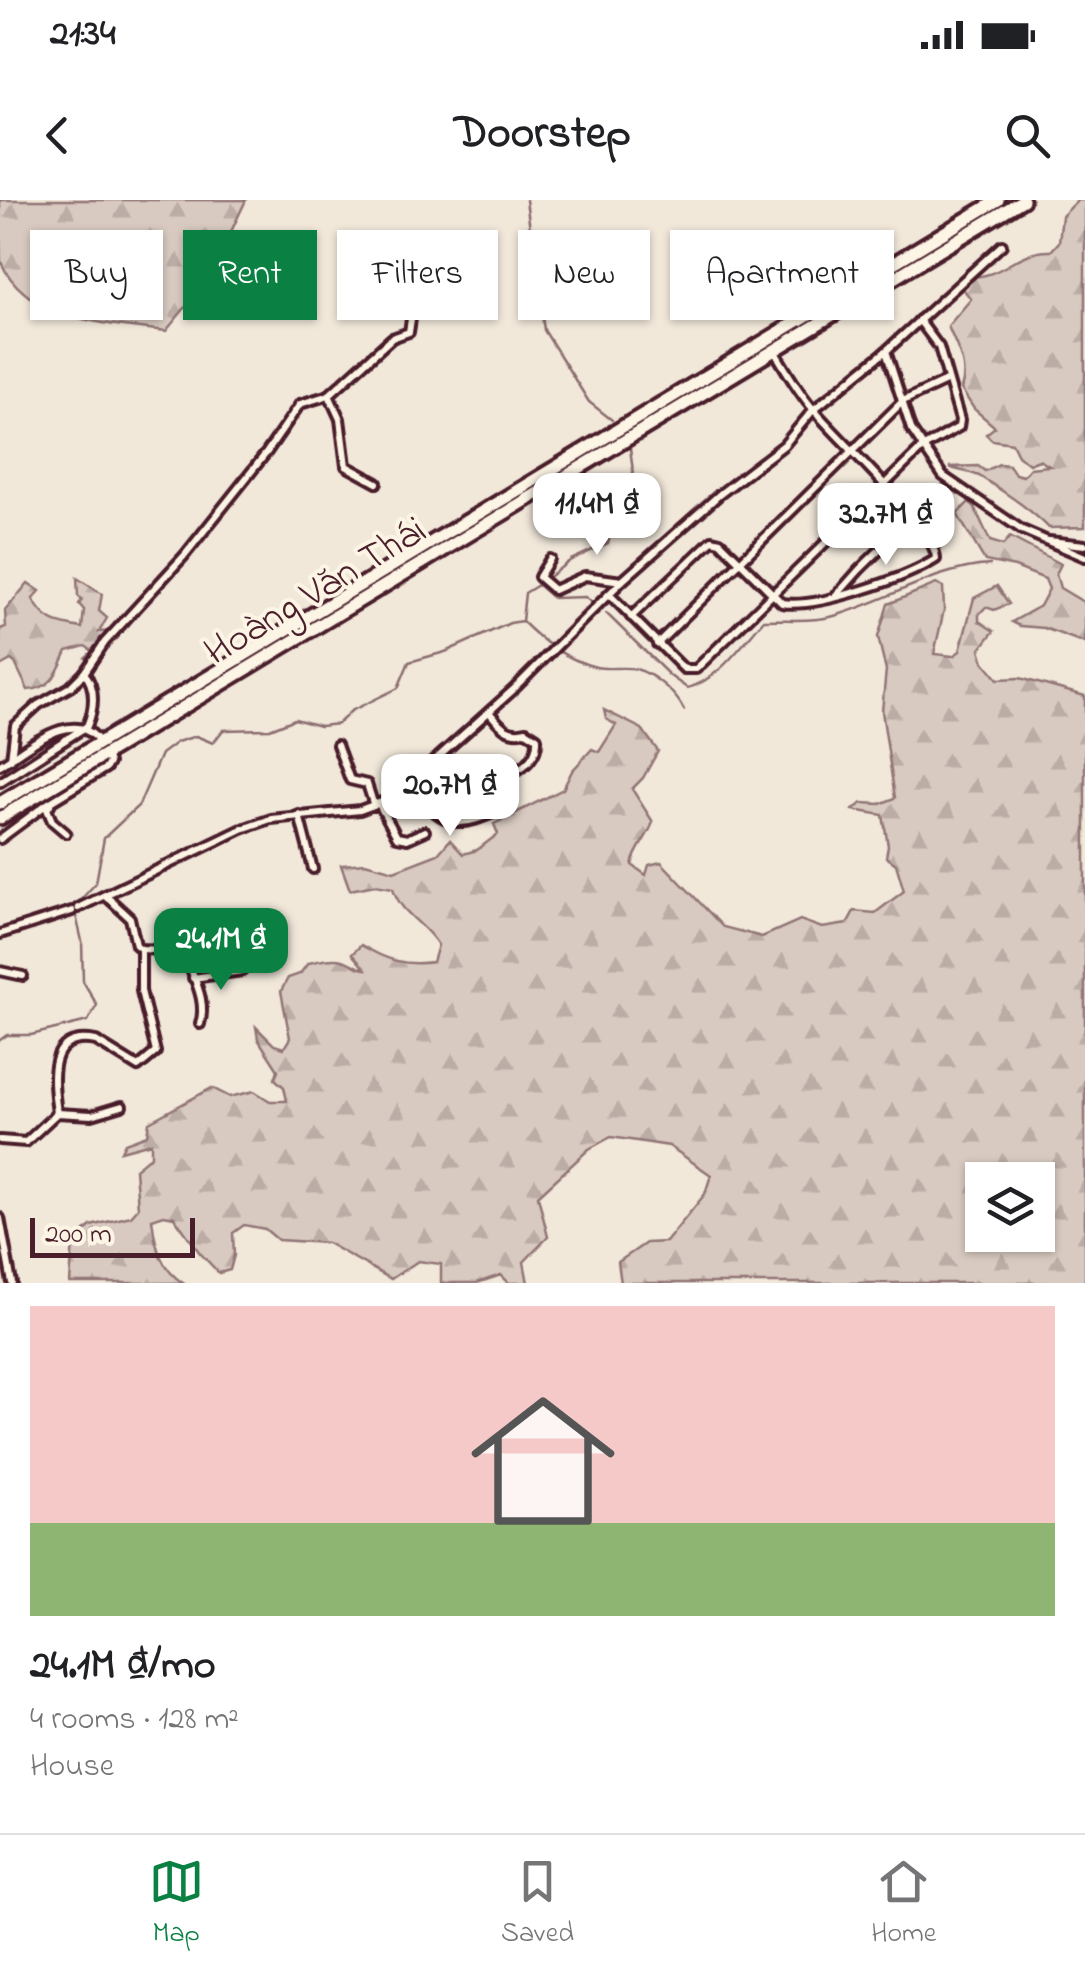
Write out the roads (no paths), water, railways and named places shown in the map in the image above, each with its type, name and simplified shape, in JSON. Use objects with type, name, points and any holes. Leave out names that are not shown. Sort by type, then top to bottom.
[{"type":"main road","name":"Hoàng Văn Thái","points":[[772,346],[998,200]]},
{"type":"main road","name":"Hoàng Văn Thái","points":[[0,803],[103,748],[772,346],[1023,200]]},
{"type":"main road","name":"Hoàng Văn Thái","points":[[0,818],[103,748]]},
{"type":"street","points":[[0,934],[107,897],[242,829],[271,819],[376,805],[406,786],[489,712],[622,580],[720,494],[784,446],[813,410],[886,351],[1002,245]]},
{"type":"street","points":[[0,782],[9,760],[15,726],[84,673],[105,642],[184,556],[300,404],[329,395],[392,338],[409,332],[411,320]]},
{"type":"street","points":[[609,594],[684,669],[696,669],[922,448],[959,427],[936,342],[919,320]]},
{"type":"street","points":[[631,617],[709,542],[720,542],[788,604],[835,598],[936,559],[935,548],[913,517],[813,410],[772,346]]},
{"type":"street","points":[[886,351],[910,428],[943,476],[1042,541],[1085,557]]},
{"type":"street","points":[[657,644],[903,402],[948,380]]},
{"type":"street","points":[[329,395],[340,419],[346,466],[377,483]]},
{"type":"street","points":[[835,598],[913,517]]},
{"type":"street","points":[[1042,541],[1085,544]]},
{"type":"street","points":[[550,559],[538,576],[554,590],[585,576],[622,580]]},
{"type":"street","points":[[0,782],[90,720],[93,700],[90,680],[84,673]]},
{"type":"street","points":[[489,712],[504,730],[515,734],[526,731],[537,738],[526,766],[512,772]]},
{"type":"street","points":[[0,765],[42,738],[81,728],[94,734],[109,763],[0,839]]},
{"type":"street","points":[[336,745],[350,780],[367,784],[397,837],[408,839],[425,832]]},
{"type":"street","points":[[406,786],[432,813],[452,822],[481,820],[509,806]]},
{"type":"street","points":[[59,797],[50,805],[48,814],[66,833]]},
{"type":"street","points":[[300,816],[312,869]]},
{"type":"street","points":[[107,897],[130,918],[136,945],[141,949],[186,951],[202,998],[200,1024]]},
{"type":"street","points":[[57,1113],[52,1068],[60,1052],[72,1044],[96,1041],[138,1067],[156,1052],[142,990],[141,949]]},
{"type":"street","points":[[0,971],[22,976]]},
{"type":"street","points":[[193,978],[242,971]]},
{"type":"street","points":[[0,1140],[11,1144],[26,1142],[57,1113],[87,1116],[122,1106]]},
{"type":"street","points":[[0,1218],[12,1283]]},
{"type":"waterway","points":[[526,200],[544,330],[589,402],[612,420]]},
{"type":"waterway","points":[[546,579],[571,560],[608,543],[619,494],[634,479],[630,448]]},
{"type":"waterway","points":[[606,613],[687,688],[719,670],[764,620],[834,616],[930,578],[990,565]]},
{"type":"waterway","points":[[594,604],[585,597],[553,598],[538,585],[525,593],[522,621],[546,643],[585,664],[636,669],[650,675],[670,691],[684,710]]},
{"type":"waterway","points":[[0,1040],[7,1035],[31,1035],[88,1021],[97,1005],[83,981],[82,941],[74,907],[96,883],[104,838],[139,805],[161,754],[177,742],[196,736],[213,743],[223,730],[270,729],[295,719],[320,726],[338,724],[351,711],[398,688],[409,662],[522,621]]}]
